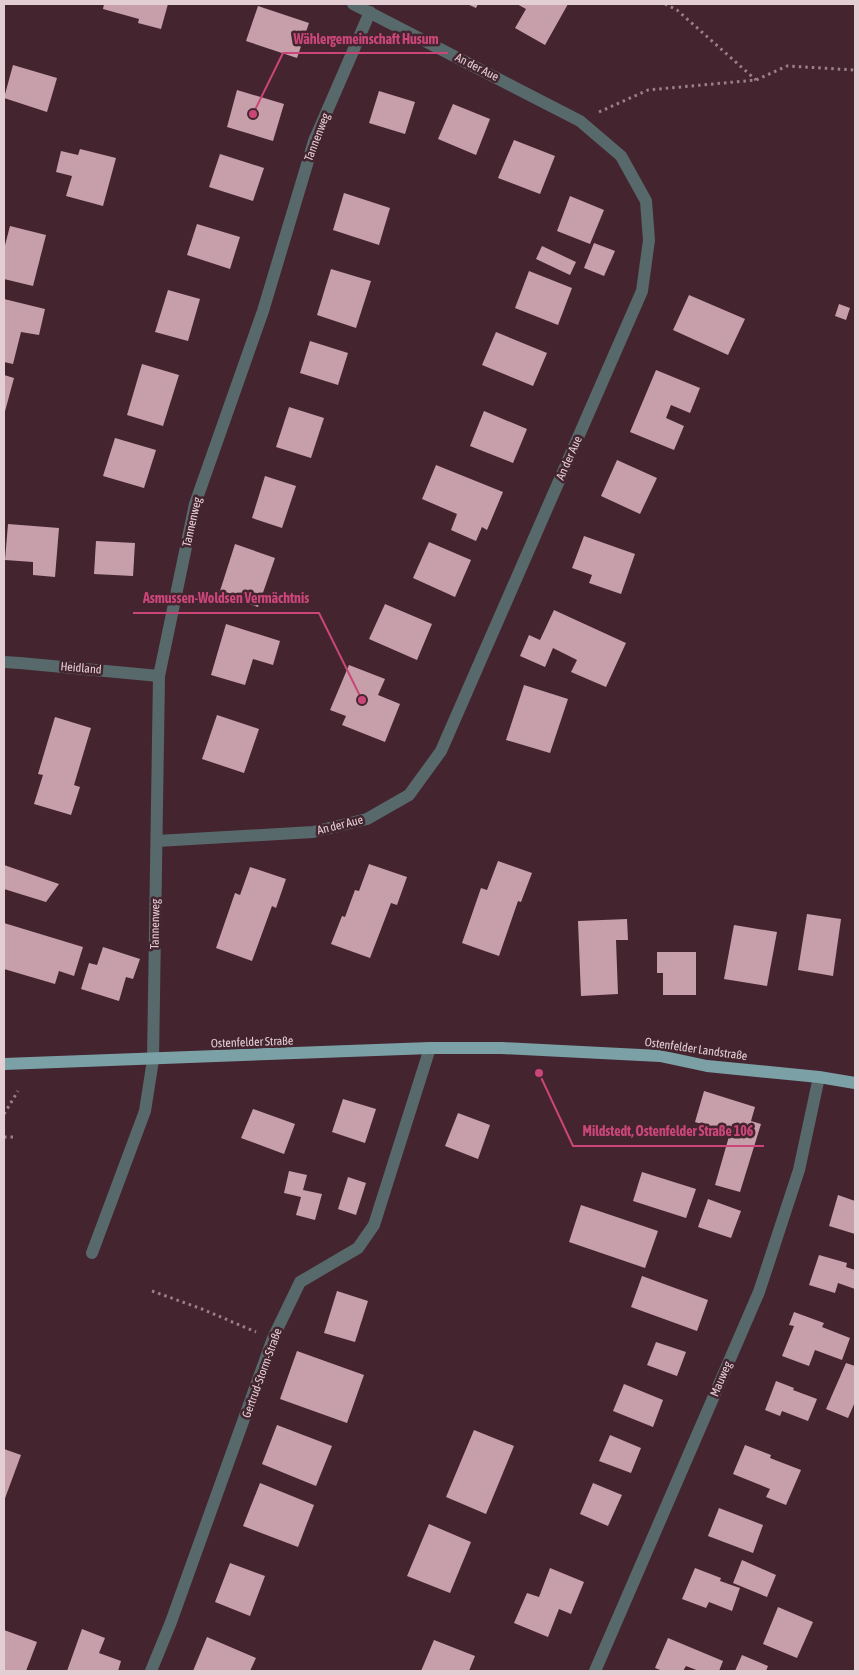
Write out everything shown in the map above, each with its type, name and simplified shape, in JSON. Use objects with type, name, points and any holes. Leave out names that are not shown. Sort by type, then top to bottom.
[{"type":"main road","name":"Ostenfelder Straße","points":[[4,1064],[153,1060],[430,1048],[502,1048]]},
{"type":"main road","name":"Ostenfelder Landstraße","points":[[502,1048],[660,1056],[708,1066],[819,1077],[855,1083]]},
{"type":"street","name":"An der Aue","points":[[156,841],[313,832],[367,819],[409,795],[441,751],[642,291],[649,240],[646,201],[621,156],[580,121],[353,4]]},
{"type":"street","name":"Tannenweg","points":[[92,1253],[145,1111],[153,1060],[158,676],[195,504],[263,311],[314,141],[370,12]]},
{"type":"street","name":"Heidland","points":[[4,662],[158,676]]},
{"type":"street","name":"Gertrud-Storm-Straße","points":[[151,1671],[174,1613],[273,1338],[300,1282],[358,1248],[374,1225],[430,1048]]},
{"type":"street","name":"Mauweg","points":[[595,1671],[758,1292],[799,1170],[819,1077]]},
{"type":"path","points":[[665,4],[677,10],[756,80]]},
{"type":"path","points":[[580,121],[648,90],[756,80],[787,66],[855,70]]},
{"type":"path","points":[[4,1114],[18,1091]]},
{"type":"path","points":[[4,1137],[13,1137]]},
{"type":"path","points":[[152,1291],[202,1309],[255,1332]]},
{"type":"building","points":[[104,4],[168,4],[161,29],[138,23],[139,19],[103,9]]},
{"type":"building","points":[[467,4],[478,4],[476,8]]},
{"type":"building","points":[[517,4],[568,4],[545,45],[515,28],[526,9]]},
{"type":"building","points":[[258,6],[309,23],[297,58],[246,41]]},
{"type":"building","points":[[13,65],[57,78],[47,112],[4,98]]},
{"type":"building","points":[[237,90],[284,104],[273,141],[227,127]]},
{"type":"building","points":[[379,91],[415,102],[405,134],[369,123]]},
{"type":"building","points":[[453,104],[490,119],[476,155],[438,139]]},
{"type":"building","points":[[514,140],[555,156],[540,194],[498,178]]},
{"type":"building","points":[[80,149],[116,158],[103,206],[66,196],[72,176],[56,172],[61,151],[78,155]]},
{"type":"building","points":[[220,154],[264,168],[253,201],[209,187]]},
{"type":"building","points":[[344,193],[390,208],[379,245],[333,230]]},
{"type":"building","points":[[570,196],[604,210],[590,244],[557,231]]},
{"type":"building","points":[[197,224],[240,237],[230,269],[187,255]]},
{"type":"building","points":[[10,226],[46,235],[33,286],[4,279],[4,249]]},
{"type":"building","points":[[594,243],[615,251],[604,276],[584,268]]},
{"type":"building","points":[[542,246],[576,262],[570,275],[536,259]]},
{"type":"building","points":[[331,269],[371,281],[356,328],[317,315]]},
{"type":"building","points":[[529,271],[572,288],[558,325],[515,308]]},
{"type":"building","points":[[168,290],[200,299],[188,341],[155,332]]},
{"type":"building","points":[[689,295],[745,319],[728,355],[673,330]]},
{"type":"building","points":[[4,299],[45,309],[39,335],[21,332],[13,364],[4,362]]},
{"type":"building","points":[[839,304],[850,308],[846,320],[835,316]]},
{"type":"building","points":[[496,332],[547,353],[533,386],[482,365]]},
{"type":"building","points":[[310,341],[348,353],[338,385],[300,373]]},
{"type":"building","points":[[142,364],[179,375],[163,426],[127,415]]},
{"type":"building","points":[[656,370],[700,388],[690,413],[671,405],[666,418],[684,426],[674,450],[630,432]]},
{"type":"building","points":[[4,375],[14,378],[4,415]]},
{"type":"building","points":[[289,407],[324,418],[311,458],[276,447]]},
{"type":"building","points":[[484,411],[527,429],[513,463],[470,446]]},
{"type":"building","points":[[115,438],[156,450],[144,488],[103,476]]},
{"type":"building","points":[[617,460],[657,478],[640,514],[601,496]]},
{"type":"building","points":[[436,465],[503,492],[487,530],[482,527],[476,541],[451,530],[457,514],[422,499]]},
{"type":"building","points":[[265,476],[296,486],[282,528],[252,518]]},
{"type":"building","points":[[8,524],[59,528],[55,577],[33,575],[33,562],[5,560]]},
{"type":"building","points":[[584,536],[635,554],[621,594],[589,583],[592,575],[572,568]]},
{"type":"building","points":[[96,541],[135,543],[133,576],[94,574]]},
{"type":"building","points":[[429,542],[471,560],[455,597],[413,578]]},
{"type":"building","points":[[235,544],[275,558],[258,607],[219,594]]},
{"type":"building","points":[[385,604],[432,624],[417,660],[369,639]]},
{"type":"building","points":[[554,610],[626,643],[606,687],[571,672],[577,660],[553,648],[545,667],[520,656],[529,635],[540,640]]},
{"type":"building","points":[[226,624],[280,641],[273,665],[253,659],[245,685],[211,675]]},
{"type":"building","points":[[349,665],[385,679],[378,695],[400,704],[385,742],[342,725],[346,716],[330,710]]},
{"type":"building","points":[[524,685],[568,699],[550,753],[506,740]]},
{"type":"building","points":[[217,715],[259,729],[244,773],[202,759]]},
{"type":"building","points":[[55,717],[91,728],[74,785],[80,787],[71,815],[34,804],[43,775],[38,774]]},
{"type":"building","points":[[498,861],[532,873],[521,902],[518,901],[499,956],[462,943],[481,888],[487,890]]},
{"type":"building","points":[[369,864],[407,877],[397,905],[391,903],[370,958],[331,944],[342,916],[345,917],[355,890],[359,891]]},
{"type":"building","points":[[4,865],[59,884],[46,902],[4,889]]},
{"type":"building","points":[[250,867],[286,879],[276,908],[272,906],[252,961],[216,948],[235,893],[240,895]]},
{"type":"building","points":[[807,914],[841,919],[833,976],[798,970]]},
{"type":"building","points":[[627,919],[628,940],[616,940],[618,994],[581,996],[578,921]]},
{"type":"building","points":[[4,923],[83,947],[74,976],[59,971],[55,984],[4,969]]},
{"type":"building","points":[[734,925],[777,932],[767,986],[724,979]]},
{"type":"building","points":[[103,947],[140,959],[133,979],[126,977],[119,1001],[81,989],[89,963],[97,965]]},
{"type":"building","points":[[657,952],[696,952],[696,995],[663,995],[663,973],[657,973]]},
{"type":"building","points":[[704,1091],[755,1107],[751,1121],[761,1124],[740,1192],[715,1185],[730,1133],[695,1122]]},
{"type":"building","points":[[343,1099],[376,1109],[365,1143],[332,1132]]},
{"type":"building","points":[[253,1109],[295,1124],[284,1154],[241,1138]]},
{"type":"building","points":[[458,1113],[490,1125],[478,1159],[445,1146]]},
{"type":"building","points":[[289,1171],[307,1175],[303,1190],[322,1194],[315,1220],[296,1215],[301,1197],[284,1193]]},
{"type":"building","points":[[642,1172],[696,1189],[686,1218],[633,1201]]},
{"type":"building","points":[[348,1177],[366,1183],[356,1215],[338,1209]]},
{"type":"building","points":[[838,1195],[855,1201],[855,1234],[829,1226]]},
{"type":"building","points":[[708,1199],[741,1211],[731,1238],[698,1227]]},
{"type":"building","points":[[581,1205],[658,1231],[645,1268],[569,1242]]},
{"type":"building","points":[[819,1255],[847,1263],[846,1267],[855,1270],[855,1289],[838,1283],[835,1293],[809,1285]]},
{"type":"building","points":[[642,1276],[708,1300],[697,1331],[631,1307]]},
{"type":"building","points":[[337,1291],[368,1301],[355,1342],[324,1333]]},
{"type":"building","points":[[794,1312],[824,1323],[822,1327],[850,1338],[842,1360],[815,1350],[809,1366],[782,1356],[794,1326],[789,1325]]},
{"type":"building","points":[[656,1342],[686,1352],[677,1376],[647,1365]]},
{"type":"building","points":[[297,1351],[364,1375],[347,1423],[280,1399]]},
{"type":"building","points":[[846,1363],[855,1366],[855,1402],[848,1418],[826,1409]]},
{"type":"building","points":[[776,1381],[817,1399],[808,1421],[782,1411],[780,1416],[765,1410]]},
{"type":"building","points":[[624,1384],[663,1400],[653,1427],[613,1411]]},
{"type":"building","points":[[277,1425],[332,1446],[316,1486],[262,1464]]},
{"type":"building","points":[[474,1430],[514,1446],[486,1514],[446,1497]]},
{"type":"building","points":[[610,1435],[641,1448],[631,1473],[599,1461]]},
{"type":"building","points":[[745,1445],[771,1455],[770,1458],[801,1470],[786,1505],[766,1497],[770,1489],[733,1474]]},
{"type":"building","points":[[4,1449],[21,1455],[4,1501]]},
{"type":"building","points":[[260,1483],[314,1505],[298,1547],[243,1526]]},
{"type":"building","points":[[593,1483],[622,1495],[608,1526],[580,1514]]},
{"type":"building","points":[[719,1508],[763,1525],[753,1553],[708,1536]]},
{"type":"building","points":[[429,1524],[471,1542],[450,1593],[407,1576]]},
{"type":"building","points":[[742,1560],[776,1575],[767,1597],[733,1583]]},
{"type":"building","points":[[230,1563],[265,1576],[250,1616],[215,1602]]},
{"type":"building","points":[[550,1568],[584,1582],[571,1614],[559,1609],[548,1637],[514,1623],[527,1593],[539,1597]]},
{"type":"building","points":[[695,1568],[721,1578],[720,1581],[740,1588],[732,1611],[709,1602],[706,1608],[682,1599]]},
{"type":"building","points":[[778,1607],[813,1622],[797,1658],[763,1644]]},
{"type":"building","points":[[82,1629],[105,1638],[99,1653],[121,1661],[118,1671],[67,1671]]},
{"type":"building","points":[[4,1630],[37,1642],[26,1671],[4,1671]]},
{"type":"building","points":[[207,1637],[256,1658],[250,1671],[193,1671]]},
{"type":"building","points":[[668,1638],[723,1661],[719,1671],[699,1671],[686,1666],[683,1671],[663,1671],[655,1668]]},
{"type":"building","points":[[434,1640],[475,1656],[469,1671],[421,1671]]},
{"type":"building","points":[[742,1655],[768,1666],[766,1671],[735,1671]]},
{"type":"place","name":"Wählergemeinschaft Husum","points":[[253,114]]},
{"type":"place","name":"Asmussen-Woldsen Vermächtnis","points":[[362,700]]},
{"type":"place","name":"Mildstedt, Ostenfelder Straße 106","points":[[539,1073]]}]
